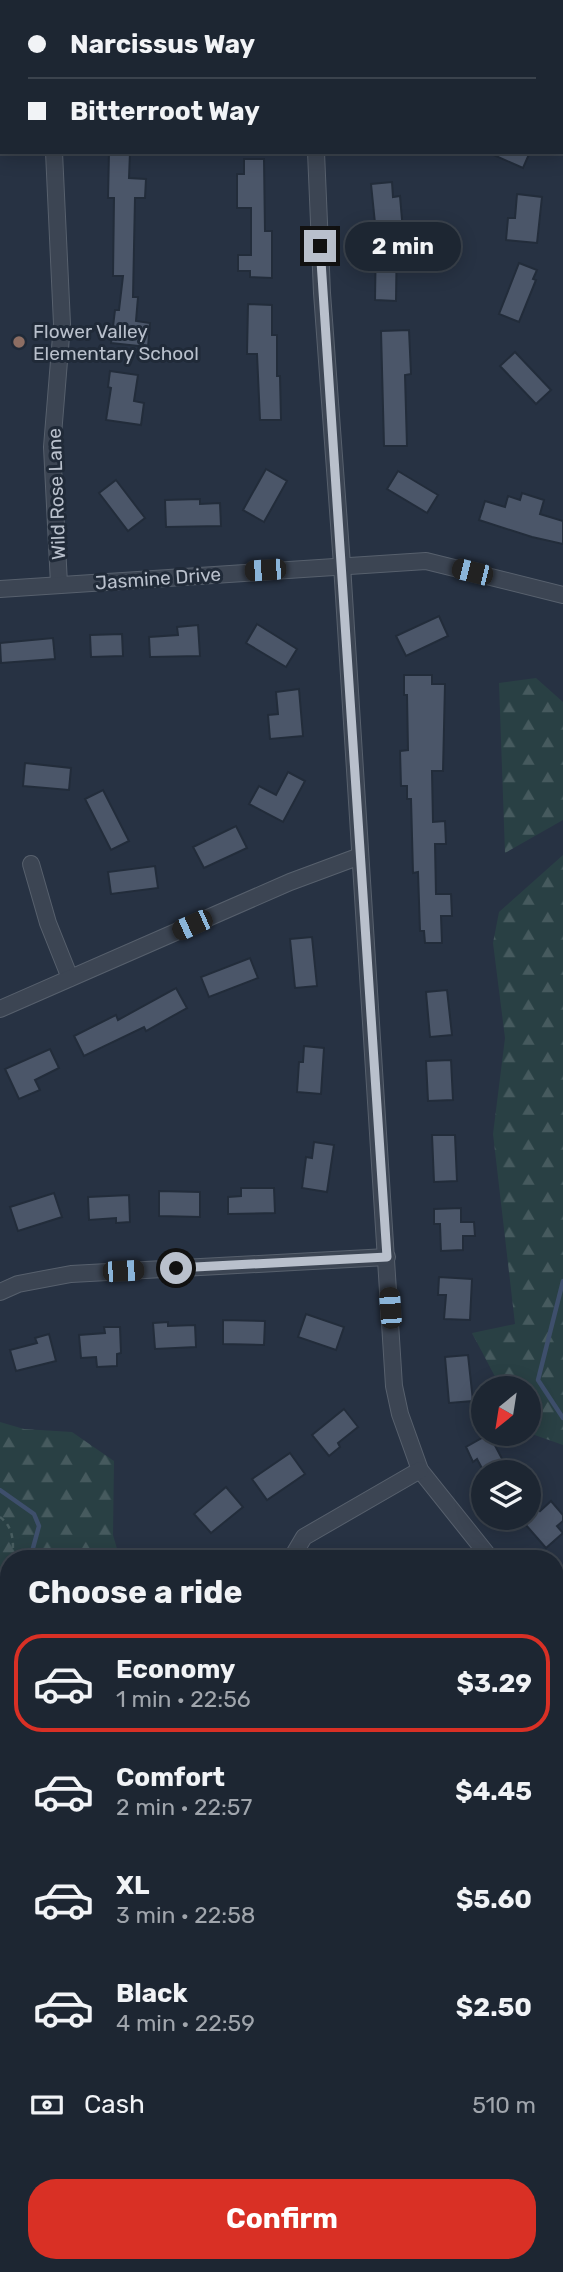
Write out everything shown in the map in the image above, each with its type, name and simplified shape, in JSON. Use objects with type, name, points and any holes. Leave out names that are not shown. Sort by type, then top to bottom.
[{"type":"street","name":"Wild Rose Lane","points":[[54,154],[62,324],[52,447],[59,584]]},
{"type":"street","points":[[316,154],[322,293],[394,1386],[400,1414],[420,1470],[484,1550]]},
{"type":"street","name":"Jasmine Drive","points":[[0,589],[426,561],[563,595]]},
{"type":"street","points":[[0,1009],[290,882],[360,856]]},
{"type":"street","points":[[31,864],[48,923],[70,978]]},
{"type":"street","points":[[0,1292],[18,1284],[71,1274],[387,1257]]},
{"type":"street","points":[[296,1550],[304,1537],[420,1470]]},
{"type":"path","points":[[0,1517],[5,1520],[14,1540],[13,1550]]},
{"type":"green space","points":[[536,678],[563,702],[563,820],[505,853],[499,683]]},
{"type":"green space","points":[[563,855],[563,1445],[541,1437],[541,1376],[495,1376],[472,1333],[515,1324],[493,1134],[505,1038],[493,943],[499,912]]},
{"type":"green space","points":[[0,1422],[24,1429],[72,1432],[114,1461],[113,1535],[117,1550],[0,1550]]},
{"type":"building","points":[[109,154],[130,154],[129,178],[146,179],[145,198],[135,198],[133,297],[138,297],[136,321],[150,323],[148,347],[111,343],[123,276],[113,276],[114,198],[108,198]]},
{"type":"building","points":[[492,154],[529,154],[523,168]]},
{"type":"building","points":[[244,159],[264,159],[265,231],[272,231],[272,278],[250,277],[250,271],[238,271],[238,255],[251,255],[251,208],[237,208],[237,174],[244,174]]},
{"type":"building","points":[[392,182],[393,197],[400,196],[403,231],[397,231],[396,301],[375,300],[376,233],[371,184]]},
{"type":"building","points":[[517,194],[542,197],[537,243],[506,240],[508,218],[515,218]]},
{"type":"building","points":[[519,263],[537,270],[533,279],[536,280],[519,322],[499,314]]},
{"type":"building","points":[[248,304],[272,305],[272,335],[277,335],[281,420],[260,420],[257,354],[247,354]]},
{"type":"building","points":[[409,330],[411,374],[405,375],[407,446],[384,446],[381,331]]},
{"type":"building","points":[[515,352],[551,390],[536,404],[500,366]]},
{"type":"building","points":[[110,371],[138,375],[134,401],[144,403],[141,425],[106,420],[111,388],[108,387]]},
{"type":"building","points":[[266,469],[287,481],[264,522],[243,510]]},
{"type":"building","points":[[398,471],[438,495],[427,513],[387,489]]},
{"type":"building","points":[[116,480],[145,518],[128,531],[99,493]]},
{"type":"building","points":[[522,493],[544,500],[540,514],[563,521],[563,544],[479,520],[485,501],[505,507],[508,496],[520,500]]},
{"type":"building","points":[[200,499],[200,504],[220,503],[221,526],[166,527],[165,500]]},
{"type":"building","points":[[439,616],[448,636],[406,656],[396,636]]},
{"type":"building","points":[[257,624],[297,649],[286,667],[246,643]]},
{"type":"building","points":[[198,625],[200,656],[150,657],[149,637],[178,635],[177,627]]},
{"type":"building","points":[[122,634],[123,656],[91,657],[90,635]]},
{"type":"building","points":[[53,638],[55,659],[1,663],[0,643]]},
{"type":"building","points":[[404,675],[432,675],[432,684],[445,684],[443,771],[432,771],[433,822],[445,821],[446,844],[435,844],[436,894],[451,894],[452,916],[441,916],[442,943],[425,943],[424,931],[420,931],[418,872],[413,873],[411,799],[407,799],[407,786],[401,786],[400,751],[408,750]]},
{"type":"building","points":[[299,689],[303,736],[270,739],[268,715],[278,714],[276,692]]},
{"type":"building","points":[[25,763],[71,768],[69,790],[23,786]]},
{"type":"building","points":[[288,772],[305,781],[283,822],[249,804],[259,786],[276,795]]},
{"type":"building","points":[[103,790],[129,841],[111,850],[85,799]]},
{"type":"building","points":[[236,826],[247,848],[204,868],[193,847]]},
{"type":"building","points":[[155,866],[158,888],[111,894],[108,872]]},
{"type":"building","points":[[312,937],[317,986],[295,988],[290,939]]},
{"type":"building","points":[[250,958],[258,978],[209,997],[201,977]]},
{"type":"building","points":[[176,988],[187,1008],[146,1031],[144,1027],[84,1056],[74,1036],[116,1015],[118,1020]]},
{"type":"building","points":[[447,990],[452,1035],[430,1037],[426,992]]},
{"type":"building","points":[[304,1046],[324,1048],[321,1094],[297,1092],[299,1062],[303,1062]]},
{"type":"building","points":[[50,1049],[59,1068],[35,1080],[40,1090],[19,1099],[5,1069]]},
{"type":"building","points":[[451,1060],[453,1100],[428,1101],[426,1061]]},
{"type":"building","points":[[432,1135],[455,1135],[457,1181],[434,1182]]},
{"type":"building","points":[[314,1142],[334,1145],[327,1192],[302,1188],[306,1157],[312,1158]]},
{"type":"building","points":[[241,1188],[274,1188],[275,1213],[228,1214],[228,1197],[241,1196]]},
{"type":"building","points":[[159,1191],[200,1192],[200,1217],[159,1216]]},
{"type":"building","points":[[54,1193],[62,1217],[18,1231],[10,1207]]},
{"type":"building","points":[[129,1195],[130,1222],[116,1223],[116,1218],[89,1220],[88,1197]]},
{"type":"building","points":[[461,1208],[461,1222],[474,1222],[475,1236],[463,1236],[463,1250],[441,1251],[440,1224],[434,1224],[434,1209]]},
{"type":"building","points":[[439,1277],[472,1279],[470,1320],[444,1319],[446,1295],[438,1295]]},
{"type":"building","points":[[306,1314],[344,1327],[336,1350],[298,1337]]},
{"type":"building","points":[[223,1320],[265,1321],[264,1345],[223,1344]]},
{"type":"building","points":[[168,1322],[168,1326],[195,1325],[196,1347],[155,1349],[153,1323]]},
{"type":"building","points":[[104,1327],[120,1327],[121,1353],[117,1354],[117,1366],[97,1367],[96,1357],[81,1358],[79,1335],[105,1333]]},
{"type":"building","points":[[49,1334],[56,1361],[16,1371],[10,1350],[37,1343],[35,1338]]},
{"type":"building","points":[[468,1355],[471,1401],[449,1403],[445,1357]]},
{"type":"building","points":[[344,1409],[358,1427],[338,1443],[340,1447],[329,1456],[312,1435]]},
{"type":"building","points":[[471,1444],[495,1446],[503,1460],[472,1460],[466,1447]]},
{"type":"building","points":[[290,1453],[305,1474],[267,1500],[252,1479]]},
{"type":"building","points":[[226,1487],[243,1507],[211,1533],[194,1514]]},
{"type":"building","points":[[551,1501],[563,1515],[563,1521],[557,1526],[563,1533],[546,1548],[530,1530],[541,1530],[541,1510]]},
{"type":"waterway","points":[[563,1281],[538,1380],[563,1418]]},
{"type":"waterway","points":[[0,1490],[34,1514],[39,1526],[32,1550]]},
{"type":"place","name":"Flower Valley Elementary School","points":[[19,342]]},
{"type":"route","points":[[176,1268],[387,1257],[320,246]]}]
